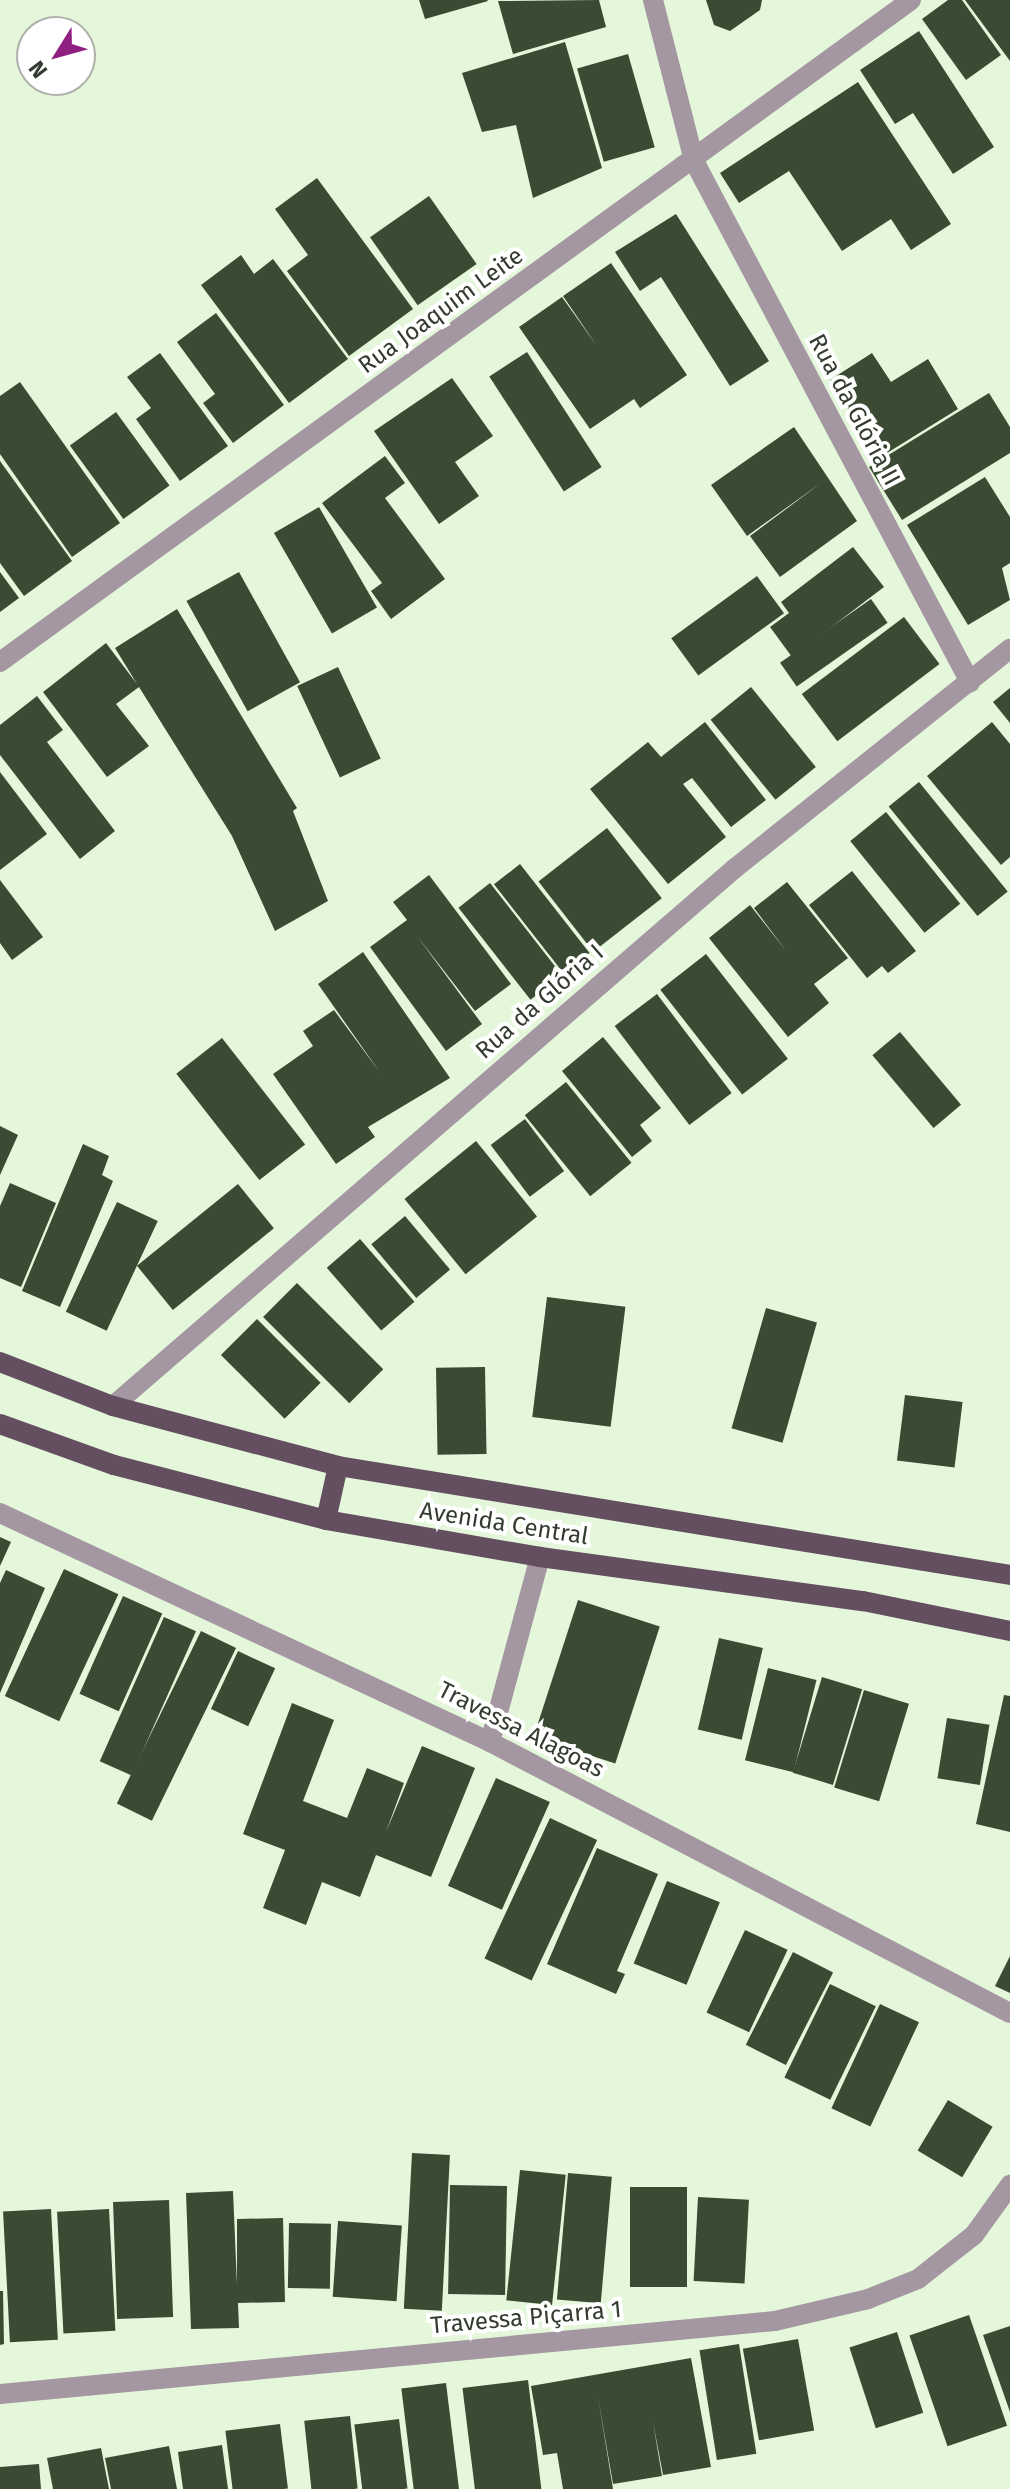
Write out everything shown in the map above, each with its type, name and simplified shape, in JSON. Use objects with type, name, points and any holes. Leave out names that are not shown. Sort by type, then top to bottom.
[{"type":"main road","points":[[0,1362],[113,1406],[338,1466],[1010,1575]]},
{"type":"main road","name":"Avenida Central","points":[[0,1424],[114,1465],[326,1520],[540,1557],[863,1601],[1010,1631]]},
{"type":"main road","points":[[326,1520],[338,1466]]},
{"type":"street","name":"Rua da Glória II","points":[[653,0],[694,161],[970,682]]},
{"type":"street","name":"Rua Joaquim Leite","points":[[0,662],[694,161],[911,0]]},
{"type":"street","name":"Rua da Glória I","points":[[113,1406],[734,869],[1010,649]]},
{"type":"street","name":"Travessa Alagoas","points":[[0,1513],[490,1742],[1010,2013]]},
{"type":"street","points":[[490,1742],[540,1557]]},
{"type":"street","name":"Travessa Piçarra 1","points":[[0,2394],[775,2321],[868,2299],[918,2279],[966,2244],[1010,2185]]},
{"type":"building","points":[[419,0],[487,0],[488,1],[425,19]]},
{"type":"building","points":[[599,0],[606,27],[513,54],[498,1]]},
{"type":"building","points":[[706,0],[762,0],[760,10],[730,31],[714,25]]},
{"type":"building","points":[[948,0],[962,0],[1001,55],[966,80],[922,19]]},
{"type":"building","points":[[965,0],[1010,0],[1010,61]]},
{"type":"building","points":[[919,31],[994,147],[953,174],[913,113],[895,124],[860,70]]},
{"type":"building","points":[[565,42],[602,168],[533,198],[516,125],[482,132],[462,73]]},
{"type":"building","points":[[628,54],[655,147],[604,162],[577,69]]},
{"type":"building","points":[[858,82],[951,224],[911,250],[891,219],[842,251],[789,171],[739,203],[720,173]]},
{"type":"building","points":[[317,178],[413,309],[349,356],[287,271],[308,255],[275,209]]},
{"type":"building","points":[[429,196],[477,264],[418,305],[370,237]]},
{"type":"building","points":[[676,214],[769,361],[730,386],[661,277],[640,291],[615,252]]},
{"type":"building","points":[[241,255],[254,274],[273,259],[348,359],[289,403],[201,285]]},
{"type":"building","points":[[611,263],[687,375],[640,408],[634,399],[590,429],[519,327],[562,297],[597,346],[563,296]]},
{"type":"building","points":[[216,313],[284,405],[233,443],[203,403],[215,394],[177,342]]},
{"type":"building","points":[[527,352],[602,467],[564,491],[489,377]]},
{"type":"building","points":[[160,353],[228,446],[180,481],[136,419],[151,408],[127,377]]},
{"type":"building","points":[[872,353],[891,382],[928,359],[958,409],[879,458],[830,380]]},
{"type":"building","points":[[452,378],[493,436],[455,462],[479,496],[439,524],[374,431]]},
{"type":"building","points":[[20,382],[120,523],[72,557],[0,454],[0,396]]},
{"type":"building","points":[[989,393],[1010,427],[1010,453],[902,520],[869,467]]},
{"type":"building","points":[[116,412],[169,486],[123,519],[70,446]]},
{"type":"building","points":[[794,427],[857,521],[780,577],[750,536],[821,483],[747,536],[711,485]]},
{"type":"building","points":[[385,456],[405,483],[385,498],[445,579],[391,619],[371,591],[382,583],[322,503]]},
{"type":"building","points":[[0,461],[72,561],[24,596],[0,563]]},
{"type":"building","points":[[985,477],[1010,517],[1010,563],[1002,568],[1010,600],[968,625],[907,525]]},
{"type":"building","points":[[319,507],[377,607],[332,633],[274,533]]},
{"type":"building","points":[[853,547],[884,587],[792,657],[770,627],[789,613],[781,602]]},
{"type":"building","points":[[0,572],[19,598],[0,612]]},
{"type":"building","points":[[239,572],[300,682],[248,711],[187,601]]},
{"type":"building","points":[[757,576],[784,613],[698,676],[671,638]]},
{"type":"building","points":[[871,599],[888,623],[797,686],[780,663]]},
{"type":"building","points":[[177,609],[297,808],[293,811],[328,901],[275,931],[232,836],[139,687],[116,704],[149,746],[107,777],[43,692],[106,643],[137,684],[115,648]]},
{"type":"building","points":[[904,617],[940,664],[837,741],[802,694]]},
{"type":"building","points":[[338,667],[381,759],[340,778],[297,686]]},
{"type":"building","points":[[751,687],[816,767],[775,800],[711,720]]},
{"type":"building","points":[[1010,688],[1010,723],[993,702]]},
{"type":"building","points":[[37,696],[63,730],[47,742],[115,831],[80,859],[0,755],[0,725]]},
{"type":"building","points":[[705,722],[766,800],[731,827],[692,778],[683,784],[726,837],[668,884],[590,789],[648,742],[661,757]]},
{"type":"building","points":[[992,722],[1010,744],[1010,857],[1001,865],[927,776]]},
{"type":"building","points":[[0,772],[47,834],[0,870]]},
{"type":"building","points":[[919,782],[1008,892],[977,916],[889,807]]},
{"type":"building","points":[[886,812],[960,904],[925,933],[850,841]]},
{"type":"building","points":[[607,828],[662,898],[593,952],[538,882]]},
{"type":"building","points":[[520,864],[590,953],[564,973],[494,884]]},
{"type":"building","points":[[852,871],[916,951],[888,973],[882,966],[867,978],[809,905]]},
{"type":"building","points":[[429,875],[511,984],[475,1011],[417,936],[482,1024],[446,1051],[370,947],[407,920],[393,902]]},
{"type":"building","points":[[0,880],[43,937],[12,960],[0,943]]},
{"type":"building","points":[[787,882],[848,958],[814,984],[829,1003],[788,1037],[709,938],[750,905],[787,952],[754,908]]},
{"type":"building","points":[[490,883],[562,975],[531,1000],[458,908]]},
{"type":"building","points":[[363,952],[450,1078],[368,1127],[375,1137],[336,1164],[273,1074],[313,1046],[303,1031],[334,1010],[381,1074],[318,984]]},
{"type":"building","points":[[706,954],[788,1059],[742,1095],[660,990]]},
{"type":"building","points":[[657,994],[732,1093],[689,1125],[615,1026]]},
{"type":"building","points":[[900,1032],[961,1105],[933,1128],[872,1055]]},
{"type":"building","points":[[603,1037],[661,1108],[640,1125],[652,1141],[632,1157],[562,1071]]},
{"type":"building","points":[[222,1038],[305,1144],[259,1180],[176,1074]]},
{"type":"building","points":[[566,1082],[631,1163],[590,1196],[525,1115]]},
{"type":"building","points":[[525,1119],[564,1171],[530,1197],[491,1145]]},
{"type":"building","points":[[0,1126],[18,1135],[0,1175]]},
{"type":"building","points":[[476,1141],[537,1216],[466,1274],[405,1199]]},
{"type":"building","points":[[83,1144],[109,1156],[102,1175],[113,1181],[60,1307],[22,1291]]},
{"type":"building","points":[[10,1183],[56,1203],[21,1287],[0,1278],[0,1206]]},
{"type":"building","points":[[238,1184],[274,1228],[173,1310],[137,1266]]},
{"type":"building","points":[[117,1202],[158,1221],[107,1331],[66,1312]]},
{"type":"building","points":[[405,1216],[450,1270],[416,1298],[371,1244]]},
{"type":"building","points":[[360,1239],[414,1302],[381,1331],[327,1268]]},
{"type":"building","points":[[297,1283],[383,1369],[349,1403],[263,1317]]},
{"type":"building","points":[[547,1297],[625,1307],[611,1427],[532,1417]]},
{"type":"building","points":[[766,1308],[817,1323],[782,1443],[732,1428]]},
{"type":"building","points":[[257,1319],[321,1383],[285,1419],[221,1355]]},
{"type":"building","points":[[485,1367],[487,1454],[438,1455],[436,1368]]},
{"type":"building","points":[[905,1395],[963,1402],[955,1468],[897,1461]]},
{"type":"building","points":[[0,1537],[11,1542],[0,1566]]},
{"type":"building","points":[[64,1569],[118,1594],[59,1721],[5,1696]]},
{"type":"building","points":[[6,1570],[45,1588],[0,1693],[0,1583]]},
{"type":"building","points":[[123,1596],[162,1613],[119,1711],[79,1694]]},
{"type":"building","points":[[578,1600],[660,1627],[615,1764],[534,1737]]},
{"type":"building","points":[[164,1617],[196,1631],[132,1776],[100,1761]]},
{"type":"building","points":[[201,1631],[236,1648],[152,1821],[117,1804]]},
{"type":"building","points":[[719,1638],[763,1648],[742,1740],[698,1730]]},
{"type":"building","points":[[238,1651],[275,1668],[248,1726],[211,1709]]},
{"type":"building","points":[[768,1668],[817,1680],[794,1772],[745,1760]]},
{"type":"building","points":[[822,1677],[862,1689],[833,1785],[793,1773]]},
{"type":"building","points":[[864,1690],[909,1704],[879,1801],[834,1788]]},
{"type":"building","points":[[1004,1695],[1010,1696],[1010,1832],[976,1824]]},
{"type":"building","points":[[292,1703],[334,1720],[303,1801],[347,1818],[367,1768],[404,1783],[386,1832],[422,1746],[475,1768],[431,1877],[376,1855],[360,1897],[322,1882],[306,1925],[263,1908],[285,1850],[243,1834]]},
{"type":"building","points":[[947,1718],[989,1725],[980,1785],[937,1778]]},
{"type":"building","points":[[496,1778],[550,1802],[502,1910],[448,1886]]},
{"type":"building","points":[[550,1818],[597,1840],[532,1980],[484,1958]]},
{"type":"building","points":[[597,1848],[658,1874],[617,1971],[625,1974],[616,1994],[547,1964]]},
{"type":"building","points":[[667,1881],[720,1902],[687,1985],[634,1964]]},
{"type":"building","points":[[745,1930],[788,1950],[749,2032],[707,2012]]},
{"type":"building","points":[[793,1952],[833,1972],[786,2065],[746,2045]]},
{"type":"building","points":[[1010,1956],[1010,1993],[995,1986]]},
{"type":"building","points":[[830,1984],[876,2006],[830,2100],[784,2077]]},
{"type":"building","points":[[880,2004],[919,2022],[870,2126],[831,2108]]},
{"type":"building","points":[[948,2100],[993,2127],[962,2177],[918,2151]]},
{"type":"building","points":[[412,2153],[450,2155],[442,2311],[404,2309]]},
{"type":"building","points":[[520,2170],[566,2175],[552,2305],[506,2300]]},
{"type":"building","points":[[568,2173],[612,2177],[601,2303],[557,2300]]},
{"type":"building","points":[[450,2185],[507,2186],[505,2295],[448,2294]]},
{"type":"building","points":[[630,2187],[687,2187],[687,2287],[630,2287]]},
{"type":"building","points":[[233,2191],[237,2285],[237,2219],[283,2218],[285,2302],[238,2303],[239,2328],[191,2329],[186,2193]]},
{"type":"building","points":[[698,2197],[749,2200],[745,2284],[694,2281]]},
{"type":"building","points":[[169,2200],[173,2317],[117,2319],[113,2202]]},
{"type":"building","points":[[51,2209],[58,2340],[10,2342],[3,2212]]},
{"type":"building","points":[[109,2209],[115,2331],[63,2334],[57,2212]]},
{"type":"building","points":[[338,2221],[402,2225],[397,2301],[333,2297]]},
{"type":"building","points":[[289,2223],[331,2224],[330,2289],[288,2288]]},
{"type":"building","points":[[0,2291],[3,2291],[4,2344],[0,2345]]},
{"type":"building","points":[[969,2315],[1007,2426],[948,2446],[909,2336]]},
{"type":"building","points":[[1010,2326],[1010,2412],[983,2335]]},
{"type":"building","points":[[897,2332],[923,2413],[876,2428],[849,2347]]},
{"type":"building","points":[[798,2339],[814,2431],[759,2440],[743,2349]]},
{"type":"building","points":[[739,2344],[756,2454],[717,2460],[699,2350]]},
{"type":"building","points":[[691,2358],[711,2467],[663,2475],[653,2422],[662,2476],[613,2484],[598,2397],[613,2489],[563,2489],[557,2453],[543,2455],[531,2386]]},
{"type":"building","points":[[528,2380],[541,2489],[475,2489],[462,2388]]},
{"type":"building","points":[[446,2383],[459,2489],[414,2489],[401,2388]]},
{"type":"building","points":[[350,2416],[358,2489],[311,2489],[304,2421]]},
{"type":"building","points":[[399,2419],[408,2488],[362,2489],[354,2424]]},
{"type":"building","points":[[280,2424],[288,2489],[233,2489],[225,2431]]},
{"type":"building","points":[[222,2445],[228,2489],[183,2489],[178,2452]]},
{"type":"building","points":[[169,2446],[177,2489],[111,2489],[105,2458]]},
{"type":"building","points":[[101,2448],[109,2489],[53,2489],[47,2458]]},
{"type":"building","points":[[39,2464],[41,2489],[0,2489],[0,2467]]}]
